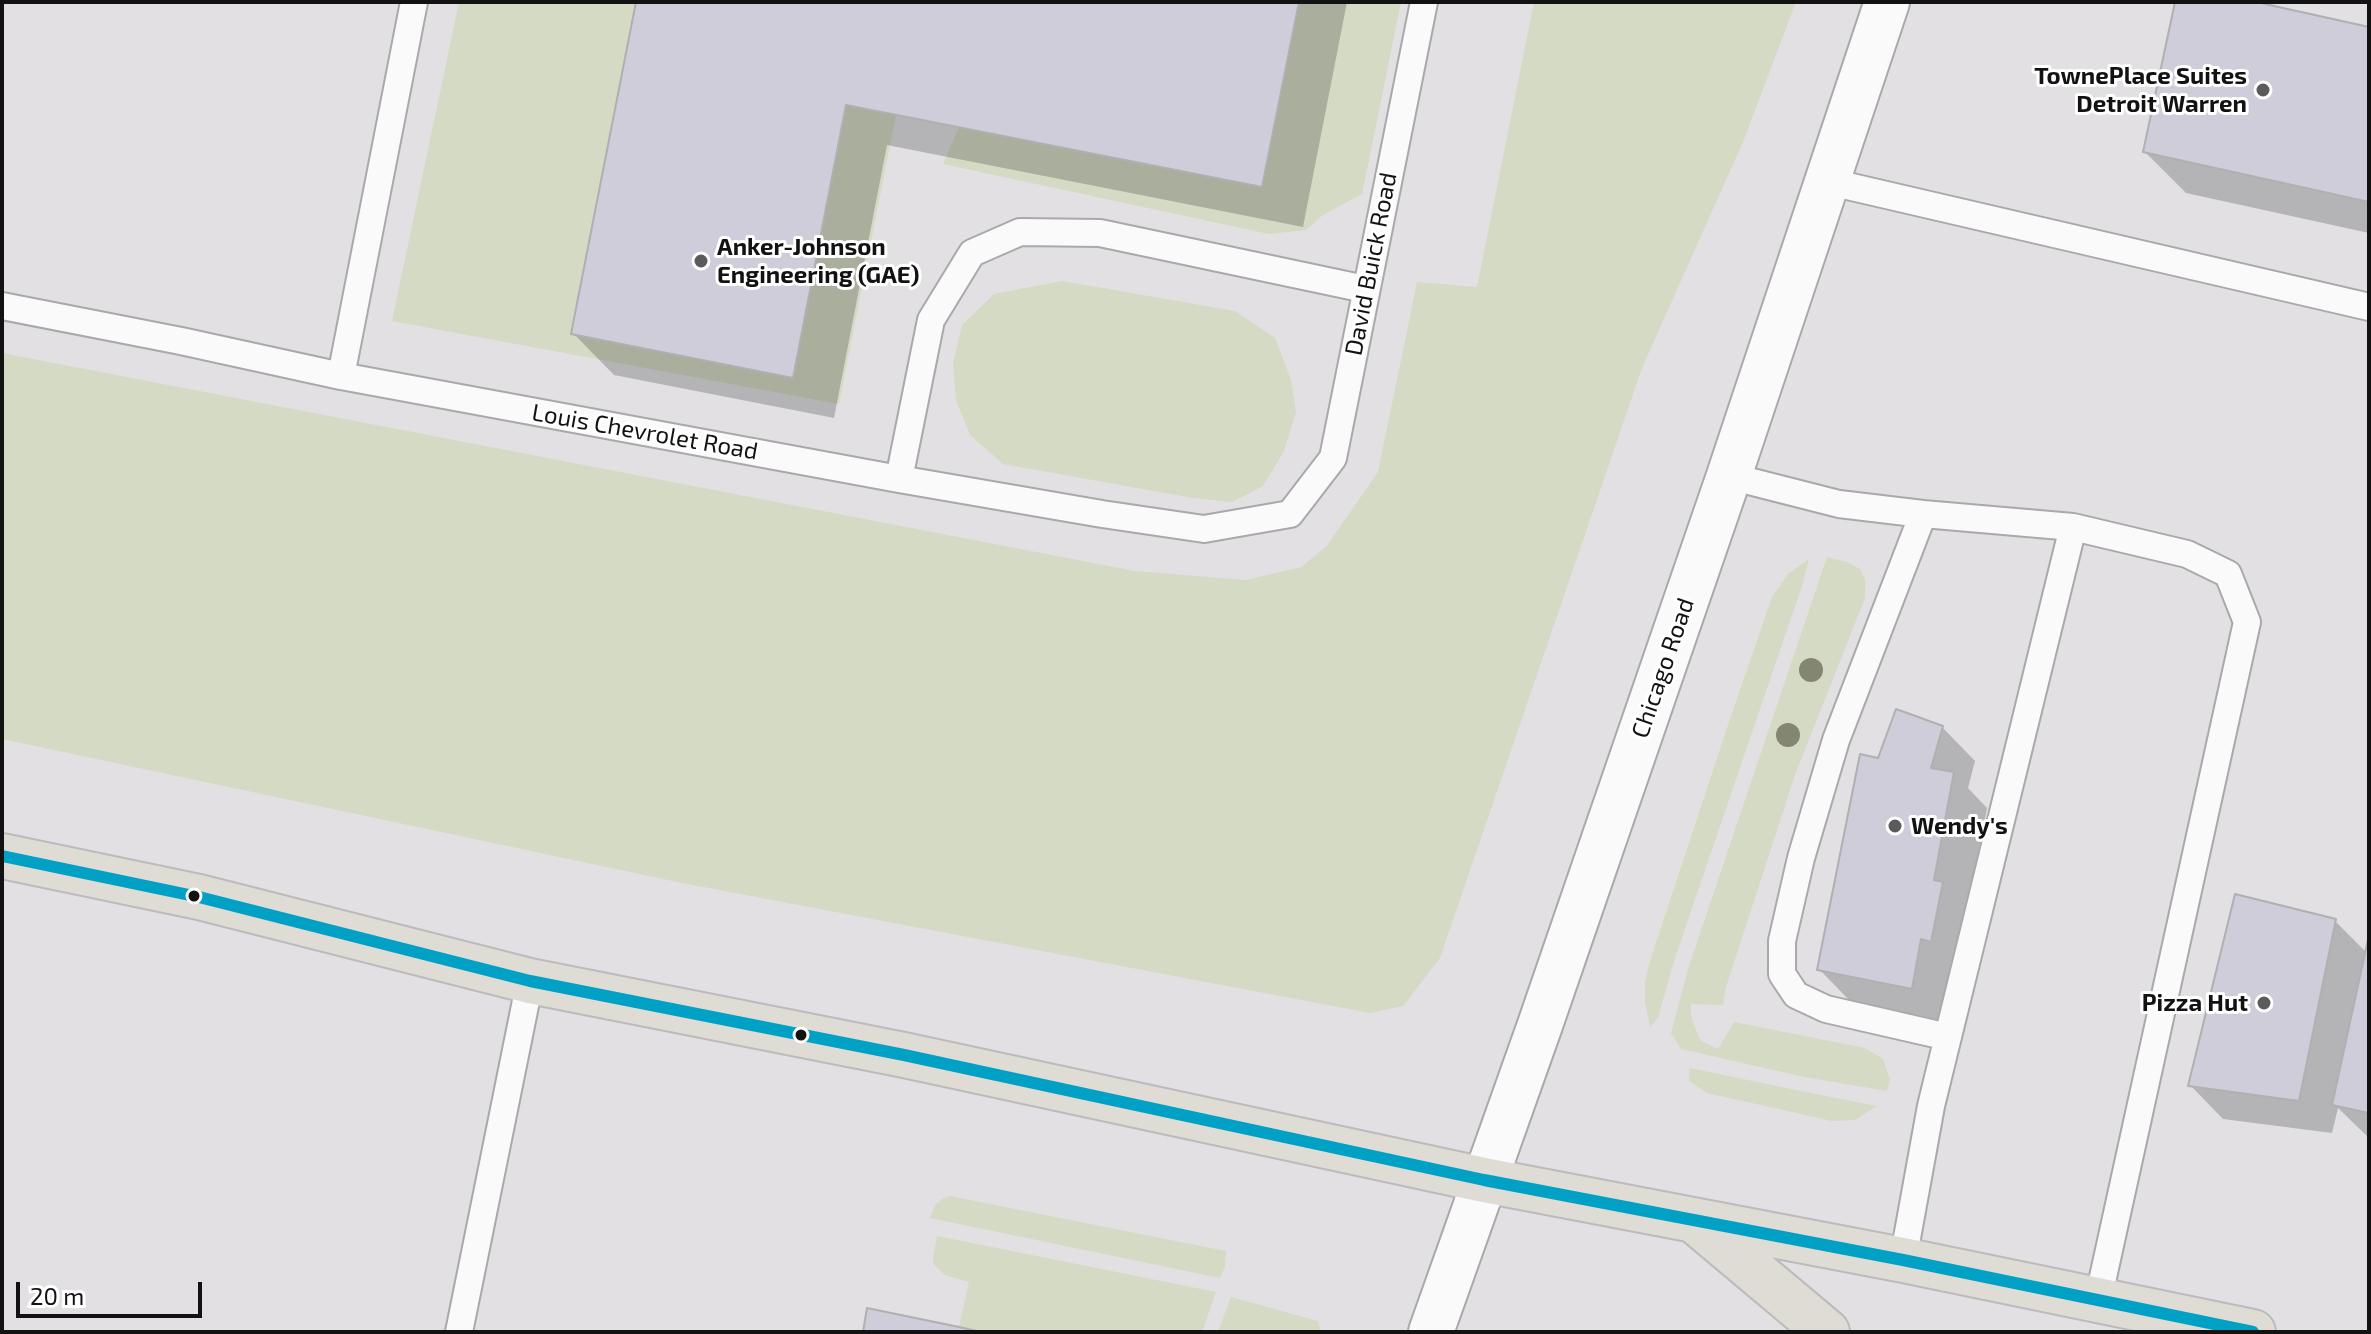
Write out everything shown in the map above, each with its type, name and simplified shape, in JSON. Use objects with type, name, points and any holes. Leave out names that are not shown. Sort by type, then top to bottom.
[{"type":"main road","name":"Chicago Road","points":[[1431,1332],[1729,476],[1887,2]]},
{"type":"main road","points":[[2,856],[199,897],[530,981],[904,1055],[1484,1180],[1903,1260],[2253,1332]]},
{"type":"main road","points":[[1695,1220],[1827,1332]]},
{"type":"lane","points":[[341,376],[414,2]]},
{"type":"lane","name":"David Buick Road","points":[[1290,514],[1333,458],[1424,2]]},
{"type":"lane","points":[[1826,181],[2369,307]]},
{"type":"lane","points":[[899,479],[931,320],[972,253],[1020,232],[1100,233],[1365,289]]},
{"type":"lane","name":"Louis Chevrolet Road","points":[[2,306],[341,376],[899,479],[1204,529],[1290,514]]},
{"type":"lane","points":[[1729,476],[1839,504],[2073,527],[2187,554],[2228,574],[2247,622],[2098,1300]]},
{"type":"lane","points":[[1923,514],[1836,740],[1801,858],[1782,941],[1782,974],[1796,995],[1826,1009],[1948,1037]]},
{"type":"lane","points":[[1903,1260],[1931,1106],[2073,527]]},
{"type":"lane","points":[[459,1332],[530,981]]},
{"type":"green space","points":[[459,2],[636,2],[572,334],[793,377],[846,105],[896,115],[839,404],[392,321]]},
{"type":"green space","points":[[1299,2],[1401,2],[1362,194],[1323,215],[1306,230],[1269,234],[943,164],[959,127]]},
{"type":"green space","points":[[1534,2],[1796,2],[1743,142],[1642,368],[1440,958],[1403,1006],[1370,1013],[682,883],[2,739],[2,353],[1135,571],[1246,580],[1301,567],[1326,547],[1378,472],[1417,282],[1477,287]]},
{"type":"green space","points":[[1062,281],[1235,311],[1275,338],[1291,380],[1296,412],[1284,451],[1263,486],[1232,502],[1193,498],[1003,464],[970,435],[956,400],[953,364],[962,325],[994,294]]},
{"type":"green space","points":[[1827,557],[1860,569],[1865,579],[1865,598],[1795,775],[1726,987],[1723,1005],[1691,1004],[1691,1015],[1701,1041],[1718,1049],[1734,1022],[1865,1048],[1883,1059],[1890,1079],[1887,1091],[1804,1077],[1681,1049],[1671,1033],[1689,966]]},
{"type":"green space","points":[[1809,559],[1674,961],[1658,1018],[1650,1027],[1645,1002],[1649,964],[1730,719],[1772,597],[1788,574]]},
{"type":"green space","points":[[1690,1068],[1877,1106],[1855,1120],[1832,1121],[1707,1093],[1689,1081]]},
{"type":"green space","points":[[950,1196],[1226,1251],[1225,1267],[1220,1278],[930,1218],[935,1205]]},
{"type":"green space","points":[[937,1236],[1216,1292],[1202,1332],[981,1332],[959,1327],[969,1282],[945,1275],[934,1265]]},
{"type":"green space","points":[[1231,1297],[1318,1321],[1321,1332],[1218,1332]]},
{"type":"building","name":"Anker-Johnson Engineering (GAE)","points":[[636,2],[1299,2],[1262,187],[846,105],[793,378],[571,334]]},
{"type":"building","name":"TownePlace Suites Detroit Warren","points":[[2175,2],[2256,2],[2369,27],[2369,202],[2143,152]]},
{"type":"building","name":"Wendy's","points":[[1896,709],[1943,726],[1931,768],[1954,772],[1934,880],[1943,882],[1931,942],[1921,939],[1912,989],[1817,970],[1860,754],[1878,758]]},
{"type":"building","name":"Pizza Hut","points":[[2235,894],[2336,919],[2299,1101],[2188,1086]]},
{"type":"building","points":[[2369,935],[2369,1113],[2332,1105]]},
{"type":"building","points":[[867,1308],[959,1327],[981,1332],[863,1332]]},
{"type":"transit line","points":[[2,856],[199,897],[530,981],[904,1055],[1484,1180],[1903,1260],[2253,1332]]},
{"type":"place","name":"TownePlace Suites Detroit Warren","points":[[2263,90]]},
{"type":"place","name":"Anker-Johnson Engineering (GAE)","points":[[701,261]]},
{"type":"place","name":"Wendy's","points":[[1895,826]]},
{"type":"place","name":"Pizza Hut","points":[[2264,1003]]}]
